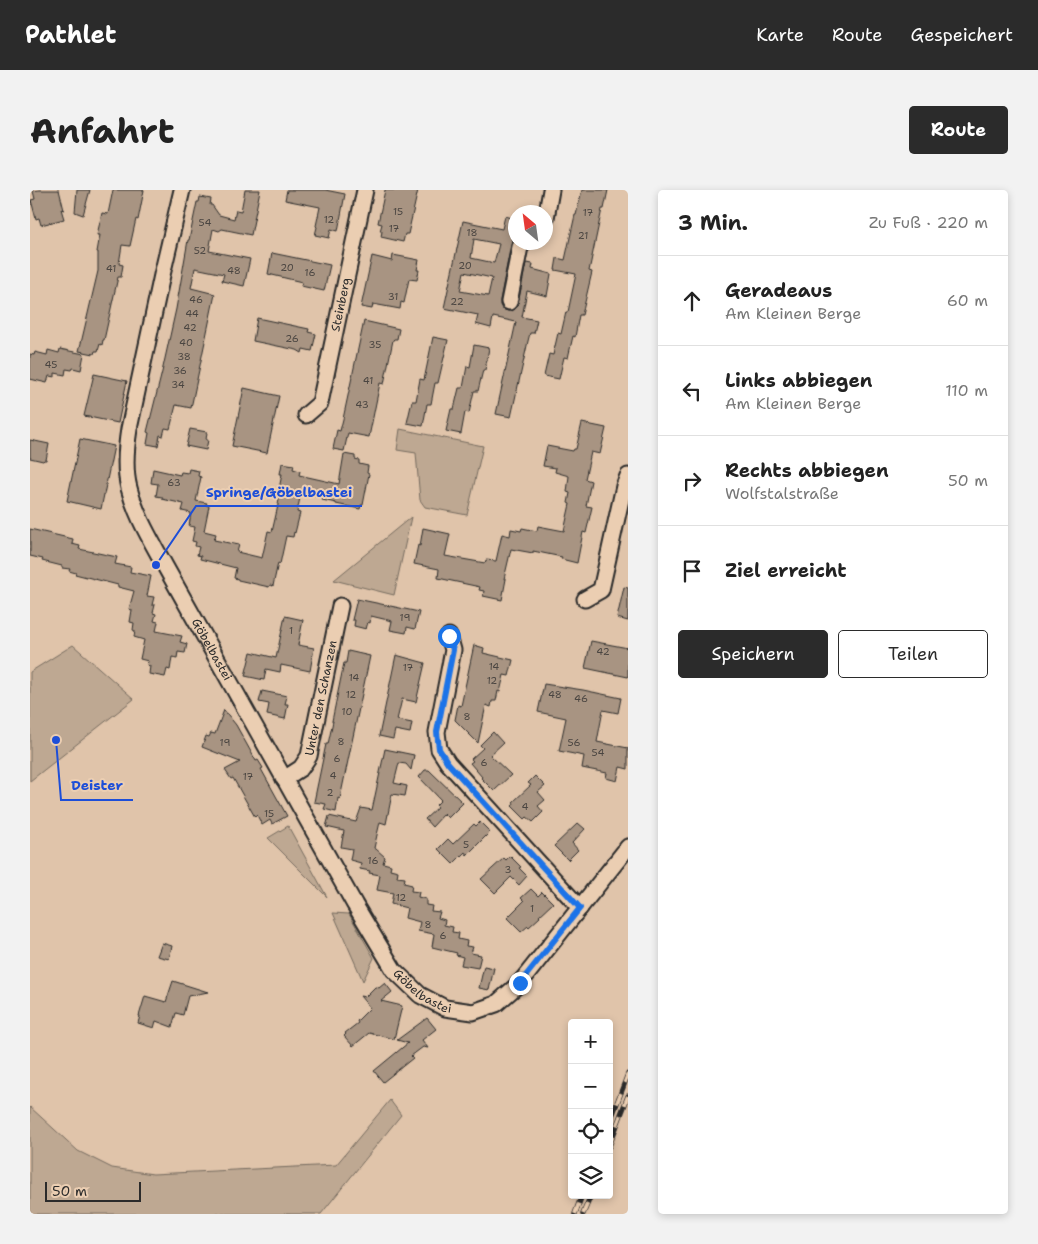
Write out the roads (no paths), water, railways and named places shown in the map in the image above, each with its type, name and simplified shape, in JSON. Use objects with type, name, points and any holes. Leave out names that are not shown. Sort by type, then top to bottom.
[{"type":"street","name":"Göbelbastei","points":[[182,190],[127,443],[128,486],[142,524],[284,779],[394,970],[420,995],[445,1008],[473,1012],[496,1004],[520,983],[580,908]]},
{"type":"street","name":"Steinberg","points":[[306,415],[320,403],[365,190]]},
{"type":"street","points":[[548,205],[551,190]]},
{"type":"street","points":[[509,302],[519,250]]},
{"type":"street","points":[[585,599],[601,590],[624,486],[628,476]]},
{"type":"street","name":"Unter den Schanzen","points":[[284,779],[301,768],[309,756],[340,606]]},
{"type":"street","points":[[449,636],[453,650],[437,732],[439,749],[448,763],[580,908],[628,847]]},
{"type":"railway","points":[[613,1113],[628,1074]]},
{"type":"railway","points":[[613,1135],[628,1096]]},
{"type":"railway","points":[[575,1214],[581,1199]]},
{"type":"railway","points":[[583,1214],[589,1199]]},
{"type":"place","name":"Springe/Göbelbastei","points":[[156,565]]},
{"type":"place","name":"Deister","points":[[56,740]]}]
